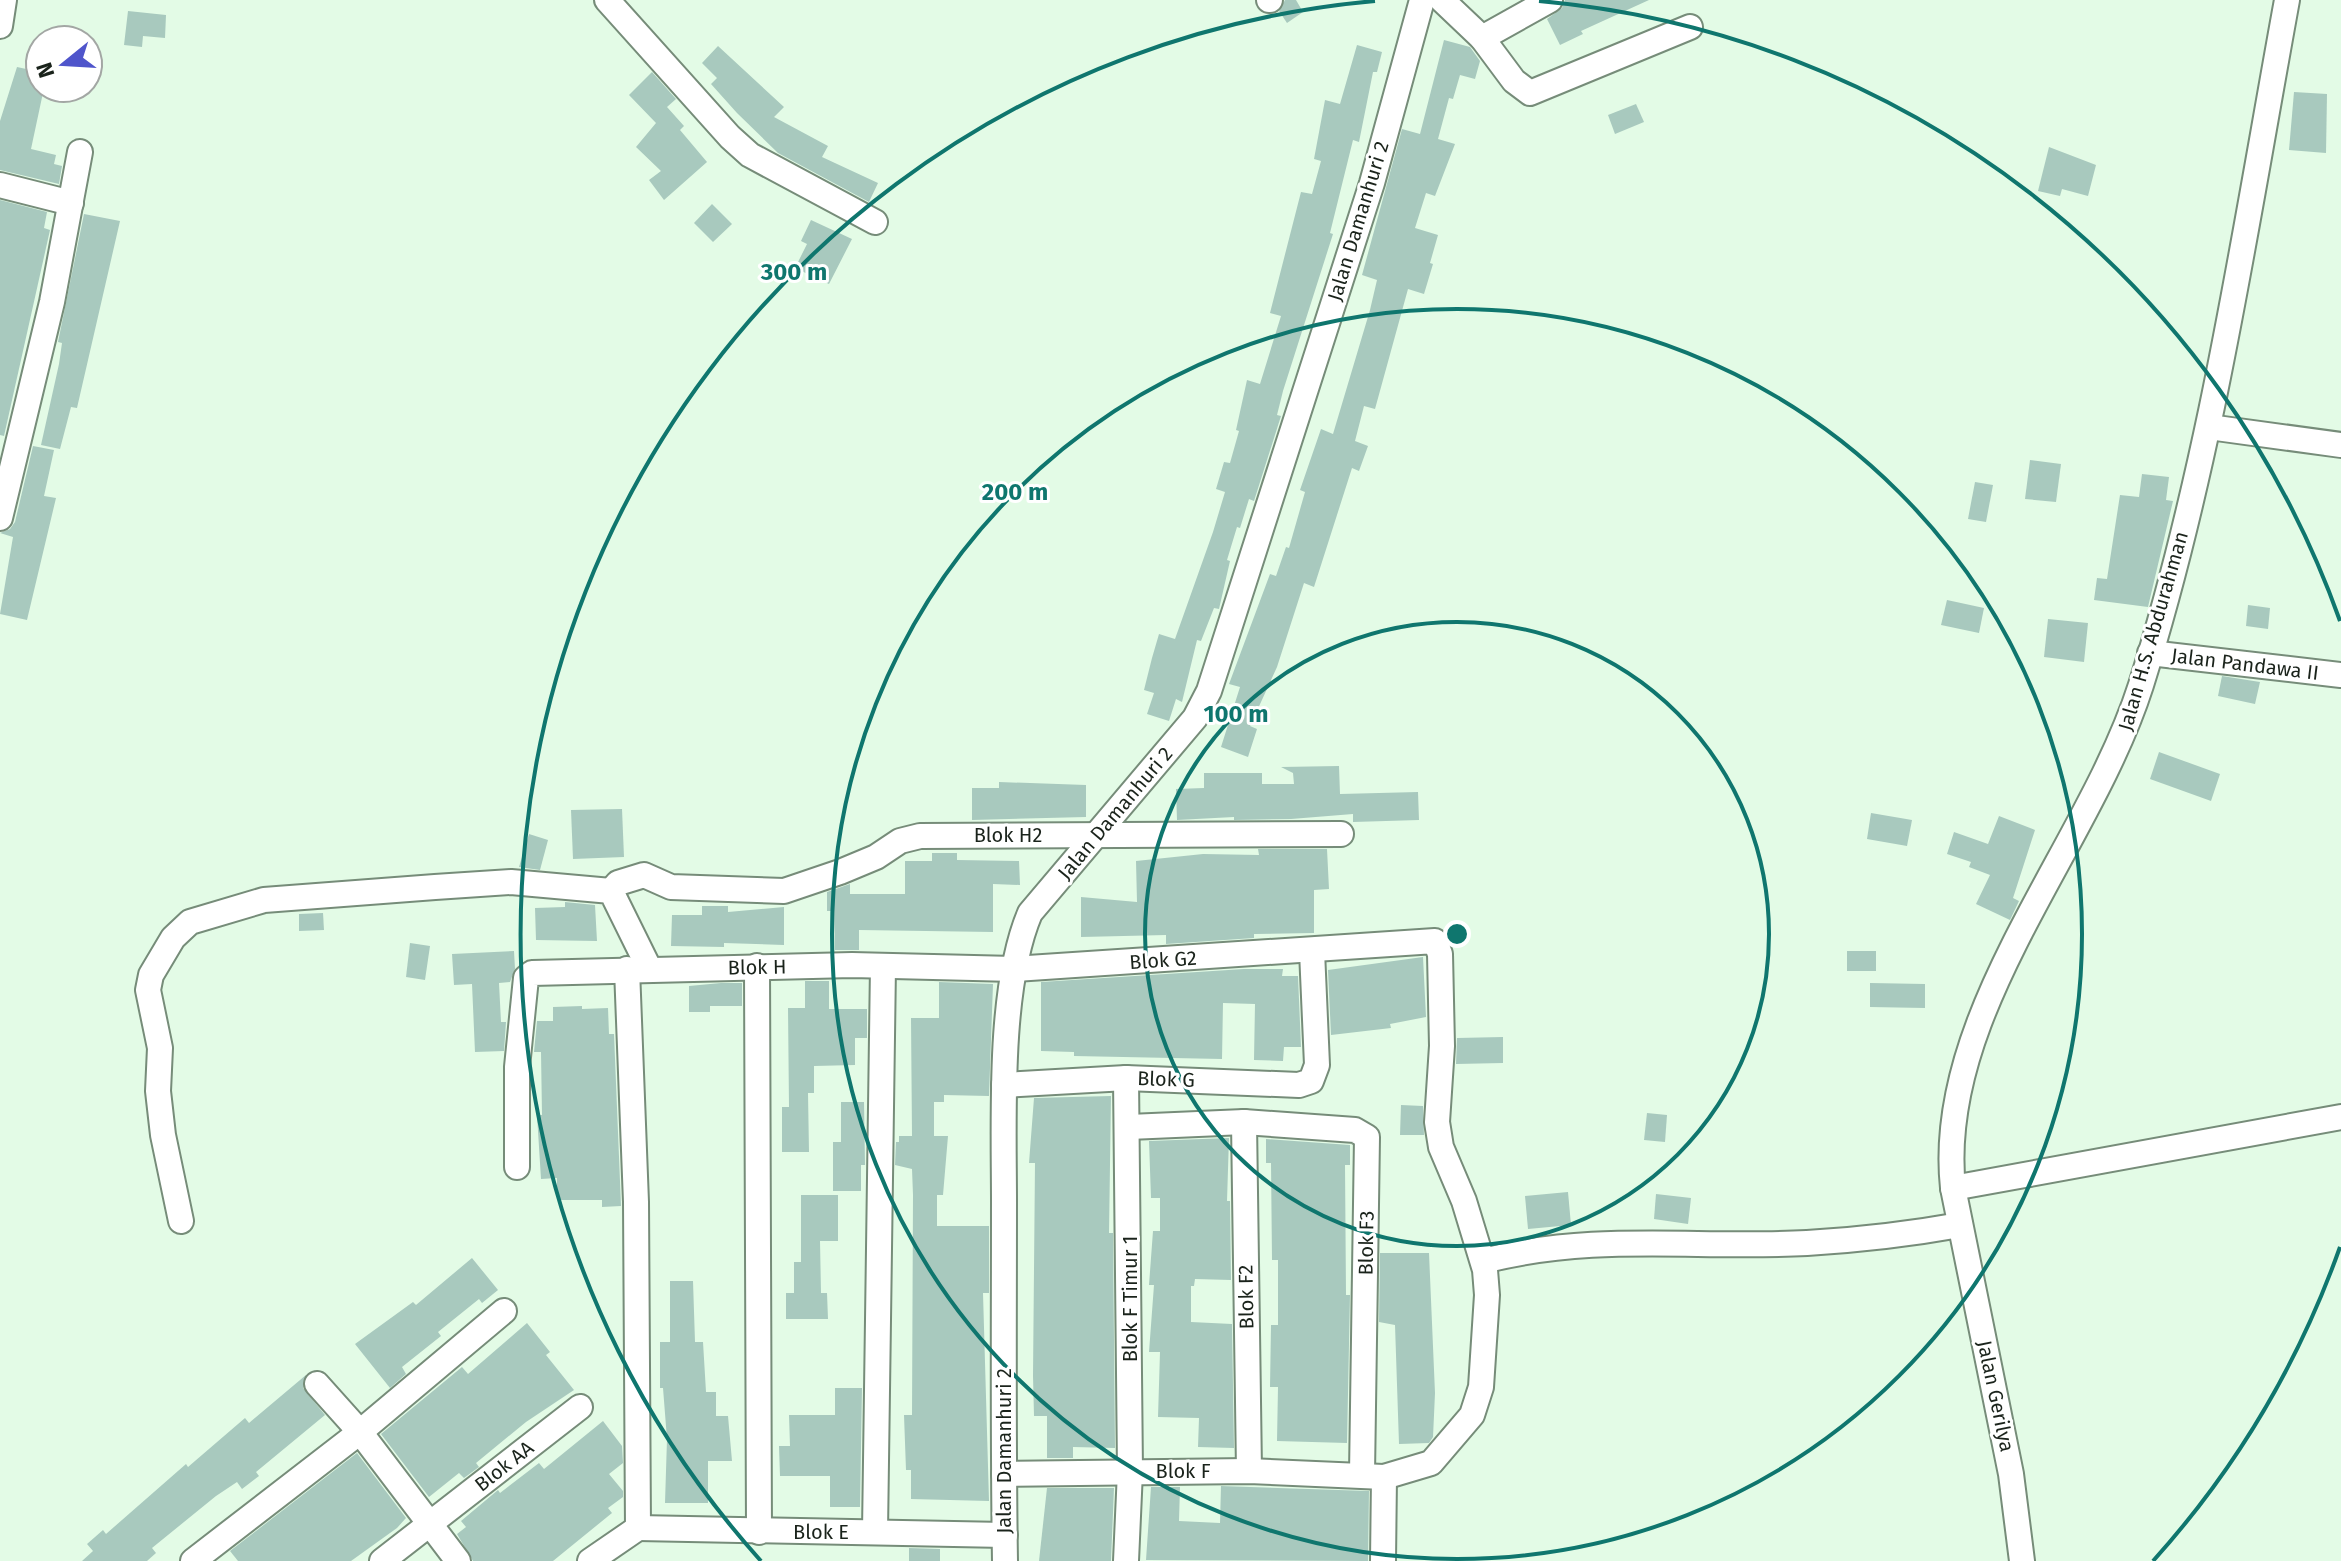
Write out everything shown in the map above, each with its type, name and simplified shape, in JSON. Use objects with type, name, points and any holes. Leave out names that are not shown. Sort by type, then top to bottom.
[{"type":"street","points":[[0,26],[4,0]]},
{"type":"street","points":[[607,0],[730,137],[750,155],[875,222]]},
{"type":"street","name":"Jalan Damanhuri 2","points":[[1005,1561],[1004,1085],[1014,969],[1030,913],[1195,718],[1209,691],[1372,183],[1422,0]]},
{"type":"street","points":[[1442,0],[1482,38],[1514,81],[1530,93],[1690,27]]},
{"type":"street","points":[[1482,38],[1550,0]]},
{"type":"street","name":"Jalan H.S. Abdurahman","points":[[1961,1229],[1950,1162],[1962,1072],[1986,1003],[2106,773],[2125,730],[2150,653],[2209,427],[2287,0]]},
{"type":"street","points":[[0,518],[10,433],[52,302],[80,152]]},
{"type":"street","points":[[0,185],[71,203]]},
{"type":"street","points":[[2209,427],[2341,445]]},
{"type":"street","name":"Jalan Pandawa II","points":[[2150,653],[2341,675]]},
{"type":"street","name":"Blok H2","points":[[611,891],[618,883],[644,875],[671,887],[793,889],[876,857],[900,841],[920,836],[1341,834]]},
{"type":"street","points":[[181,1221],[163,1135],[158,1091],[160,1048],[148,990],[151,975],[173,938],[190,922],[264,900],[435,887],[511,882],[611,891],[638,968],[638,1528],[590,1561]]},
{"type":"street","name":"Blok G2","points":[[1014,969],[1435,941],[1439,947],[1442,1046],[1437,1122],[1441,1147],[1483,1261]]},
{"type":"street","name":"Blok G","points":[[1004,1085],[1126,1078],[1299,1085],[1311,1081],[1317,1065],[1312,951]]},
{"type":"street","points":[[757,966],[759,1532]]},
{"type":"street","name":"Blok H","points":[[517,1167],[517,1067],[522,1002],[526,978],[532,973],[757,966],[1014,969]]},
{"type":"street","points":[[875,1532],[883,966]]},
{"type":"street","name":"Blok F Timur 1","points":[[1126,1078],[1129,1127],[1130,1471],[1126,1561]]},
{"type":"street","points":[[1953,1188],[2341,1117]]},
{"type":"street","points":[[1129,1127],[1244,1122]]},
{"type":"street","name":"Blok F2","points":[[1244,1122],[1249,1471]]},
{"type":"street","name":"Blok F3","points":[[1244,1122],[1355,1130],[1367,1137],[1373,1476]]},
{"type":"street","points":[[1483,1261],[1547,1246],[1624,1241],[1806,1243],[1961,1229]]},
{"type":"street","name":"Jalan Gerilya","points":[[1961,1229],[2009,1459],[2022,1561]]},
{"type":"street","name":"Blok F","points":[[1004,1474],[1249,1471],[1373,1476],[1431,1463],[1472,1415],[1479,1401],[1487,1295],[1483,1261]]},
{"type":"street","points":[[194,1561],[360,1432],[504,1311]]},
{"type":"street","points":[[317,1384],[360,1432],[458,1561]]},
{"type":"street","name":"Blok AA","points":[[382,1561],[580,1407]]},
{"type":"street","points":[[1373,1476],[1383,1561]]},
{"type":"street","name":"Blok E","points":[[638,1528],[1005,1535]]},
{"type":"building","points":[[1285,0],[1296,0],[1303,12],[1287,23],[1279,11]]},
{"type":"building","points":[[1565,0],[1649,0],[1581,31],[1583,34],[1560,45],[1547,19],[1562,8]]},
{"type":"building","points":[[128,11],[166,15],[165,38],[143,36],[142,47],[124,45]]},
{"type":"building","points":[[1444,40],[1470,47],[1480,61],[1475,79],[1460,75],[1453,99],[1449,98],[1438,139],[1455,144],[1435,196],[1426,193],[1415,228],[1438,235],[1430,263],[1433,264],[1424,294],[1408,289],[1375,409],[1364,406],[1355,441],[1368,446],[1359,471],[1352,468],[1314,587],[1304,583],[1277,667],[1250,726],[1257,729],[1248,757],[1221,747],[1240,687],[1229,684],[1270,574],[1276,576],[1286,547],[1289,548],[1305,492],[1300,490],[1321,429],[1333,434],[1377,280],[1362,275],[1402,129],[1420,134]]},
{"type":"building","points":[[1357,45],[1382,52],[1377,72],[1373,72],[1359,142],[1353,140],[1330,233],[1333,234],[1283,391],[1277,415],[1281,416],[1254,501],[1249,499],[1227,560],[1230,561],[1219,609],[1214,608],[1201,641],[1197,640],[1182,702],[1176,699],[1169,721],[1147,714],[1154,693],[1144,690],[1152,658],[1159,634],[1175,639],[1213,532],[1225,492],[1216,489],[1224,462],[1230,463],[1247,380],[1260,384],[1281,316],[1270,313],[1301,192],[1312,194],[1321,161],[1314,159],[1325,100],[1340,104]]},
{"type":"building","points":[[718,46],[784,107],[774,117],[828,146],[822,157],[878,183],[869,202],[778,153],[737,113],[711,84],[717,78],[702,63]]},
{"type":"building","points":[[17,67],[24,69],[24,104],[41,104],[31,149],[56,155],[54,164],[62,166],[59,184],[0,170],[0,121]]},
{"type":"building","points":[[652,72],[676,99],[667,107],[684,126],[680,130],[707,162],[664,200],[649,180],[661,171],[636,147],[656,123],[629,95]]},
{"type":"building","points":[[2294,92],[2327,94],[2326,153],[2289,150]]},
{"type":"building","points":[[1636,104],[1644,122],[1615,134],[1608,115]]},
{"type":"building","points":[[2049,147],[2096,165],[2088,196],[2062,189],[2060,196],[2038,191]]},
{"type":"building","points":[[0,200],[47,212],[44,228],[50,230],[4,436],[0,435]]},
{"type":"building","points":[[712,204],[732,224],[713,242],[694,223]]},
{"type":"building","points":[[84,214],[120,221],[77,408],[71,407],[60,449],[41,445],[59,364],[62,343],[58,342]]},
{"type":"building","points":[[811,220],[852,239],[829,284],[795,268],[807,244],[801,241]]},
{"type":"building","points":[[33,446],[54,450],[44,496],[56,498],[27,620],[0,614],[13,537],[0,533],[10,529],[15,522]]},
{"type":"building","points":[[2030,460],[2061,464],[2056,502],[2025,499]]},
{"type":"building","points":[[2142,474],[2169,477],[2166,500],[2173,501],[2148,607],[2094,600],[2097,578],[2107,579],[2120,495],[2139,497]]},
{"type":"building","points":[[1975,482],[1993,485],[1986,522],[1968,519]]},
{"type":"building","points":[[1947,600],[1984,608],[1979,633],[1941,625]]},
{"type":"building","points":[[2248,605],[2270,608],[2268,629],[2246,626]]},
{"type":"building","points":[[2048,619],[2088,623],[2084,662],[2044,657]]},
{"type":"building","points":[[2222,676],[2260,682],[2255,704],[2218,696]]},
{"type":"building","points":[[2159,752],[2220,774],[2211,801],[2150,779]]},
{"type":"building","points":[[1339,766],[1340,794],[1418,792],[1419,820],[1353,822],[1353,814],[1291,819],[1234,820],[1234,817],[1177,820],[1176,789],[1204,788],[1204,773],[1262,773],[1262,784],[1294,784],[1293,773],[1281,767]]},
{"type":"building","points":[[999,782],[1086,785],[1086,817],[972,820],[972,788],[999,788]]},
{"type":"building","points":[[622,809],[624,857],[573,859],[571,810]]},
{"type":"building","points":[[1871,813],[1912,820],[1907,846],[1867,839]]},
{"type":"building","points":[[1999,816],[2035,830],[2013,898],[2019,901],[2010,920],[1976,904],[1990,875],[1969,867],[1971,862],[1947,854],[1954,832],[1988,844]]},
{"type":"building","points":[[529,834],[548,840],[540,870],[519,867]]},
{"type":"building","points":[[1258,849],[1327,849],[1329,889],[1314,890],[1314,933],[1254,934],[1254,938],[1166,944],[1166,935],[1081,937],[1081,897],[1137,902],[1136,861],[1203,854],[1259,855]]},
{"type":"building","points":[[932,853],[957,853],[957,860],[1019,861],[1020,885],[993,884],[993,932],[859,930],[859,950],[835,950],[834,911],[827,911],[827,892],[850,884],[850,894],[905,894],[905,861],[932,861]]},
{"type":"building","points":[[565,902],[595,905],[597,941],[536,940],[535,908],[565,907]]},
{"type":"building","points":[[702,906],[728,906],[728,912],[784,907],[784,945],[724,943],[724,947],[671,946],[672,915],[702,915]]},
{"type":"building","points":[[323,913],[324,930],[299,931],[299,914]]},
{"type":"building","points":[[410,943],[430,946],[425,980],[406,977]]},
{"type":"building","points":[[514,951],[515,969],[510,982],[499,983],[501,1022],[506,1022],[504,1051],[475,1052],[472,984],[454,985],[452,954]]},
{"type":"building","points":[[1847,951],[1876,951],[1876,971],[1847,971]]},
{"type":"building","points":[[1423,957],[1426,1017],[1390,1024],[1391,1028],[1331,1035],[1328,970]]},
{"type":"building","points":[[1283,969],[1282,976],[1298,976],[1301,1047],[1284,1047],[1283,1061],[1254,1060],[1255,1004],[1223,1003],[1222,1059],[1074,1056],[1074,1052],[1041,1051],[1041,982]]},
{"type":"building","points":[[805,981],[829,981],[829,1009],[867,1009],[867,1038],[855,1038],[855,1065],[814,1066],[814,1093],[808,1093],[809,1152],[782,1152],[782,1107],[789,1107],[788,1008],[805,1008]]},
{"type":"building","points":[[939,982],[993,984],[989,1096],[944,1095],[944,1102],[934,1102],[934,1136],[948,1136],[943,1195],[937,1195],[937,1226],[989,1226],[989,1293],[983,1293],[989,1501],[911,1499],[911,1470],[906,1470],[904,1415],[912,1415],[913,1195],[912,1169],[895,1165],[896,1142],[899,1142],[899,1136],[912,1136],[911,1018],[939,1018]]},
{"type":"building","points":[[742,983],[742,1006],[710,1006],[710,1012],[689,1012],[689,986]]},
{"type":"building","points":[[1870,983],[1925,984],[1925,1008],[1870,1007]]},
{"type":"building","points":[[582,1006],[582,1009],[608,1008],[609,1034],[614,1034],[621,1206],[602,1207],[602,1200],[557,1200],[557,1178],[541,1179],[537,1115],[542,1115],[541,1052],[534,1052],[537,1021],[553,1021],[553,1007]]},
{"type":"building","points":[[1503,1037],[1503,1063],[1456,1064],[1457,1038]]},
{"type":"building","points":[[1111,1096],[1109,1233],[1113,1233],[1115,1448],[1073,1447],[1073,1458],[1047,1458],[1047,1416],[1034,1416],[1035,1163],[1029,1163],[1034,1098]]},
{"type":"building","points":[[841,1102],[864,1102],[865,1165],[861,1165],[861,1191],[833,1191],[833,1142],[841,1142]]},
{"type":"building","points":[[1401,1105],[1423,1106],[1424,1135],[1400,1135]]},
{"type":"building","points":[[1647,1113],[1667,1115],[1665,1142],[1644,1140]]},
{"type":"building","points":[[1229,1138],[1227,1201],[1230,1201],[1231,1280],[1195,1279],[1194,1286],[1191,1286],[1191,1322],[1232,1324],[1234,1448],[1198,1447],[1199,1418],[1158,1417],[1160,1352],[1149,1352],[1154,1285],[1149,1285],[1153,1231],[1160,1231],[1160,1198],[1151,1198],[1149,1141]]},
{"type":"building","points":[[1266,1139],[1350,1145],[1350,1165],[1345,1165],[1346,1295],[1350,1295],[1347,1443],[1277,1441],[1278,1387],[1270,1387],[1271,1325],[1278,1325],[1278,1260],[1272,1260],[1271,1163],[1266,1163]]},
{"type":"building","points":[[1568,1192],[1571,1225],[1528,1229],[1525,1196]]},
{"type":"building","points":[[1656,1194],[1691,1198],[1688,1224],[1654,1219]]},
{"type":"building","points":[[801,1195],[838,1195],[838,1241],[820,1241],[821,1293],[827,1293],[828,1319],[786,1319],[786,1293],[794,1293],[794,1262],[801,1262]]},
{"type":"building","points":[[1380,1253],[1429,1253],[1435,1393],[1433,1437],[1429,1443],[1399,1444],[1395,1325],[1379,1322]]},
{"type":"building","points":[[472,1258],[498,1290],[482,1303],[479,1299],[438,1332],[441,1336],[402,1367],[406,1374],[390,1388],[355,1344],[413,1302],[416,1305]]},
{"type":"building","points":[[670,1281],[693,1281],[695,1342],[703,1342],[706,1392],[716,1392],[716,1416],[728,1416],[732,1461],[708,1461],[708,1503],[665,1503],[667,1439],[663,1388],[660,1388],[660,1342],[670,1342]]},
{"type":"building","points":[[527,1323],[550,1352],[546,1355],[574,1390],[526,1422],[476,1463],[479,1467],[464,1478],[459,1473],[429,1497],[381,1434],[462,1367],[468,1374]]},
{"type":"building","points":[[306,1375],[303,1388],[325,1415],[256,1472],[259,1476],[242,1489],[237,1482],[216,1496],[152,1548],[156,1553],[147,1561],[82,1561],[93,1551],[87,1544],[103,1530],[106,1534],[186,1464],[188,1467],[245,1418],[249,1423]]},
{"type":"building","points":[[835,1388],[862,1388],[860,1507],[830,1507],[830,1476],[780,1476],[779,1446],[790,1446],[789,1415],[835,1415]]},
{"type":"building","points":[[603,1421],[622,1446],[623,1463],[609,1474],[623,1491],[623,1497],[608,1508],[612,1513],[553,1561],[473,1561],[457,1534],[466,1527],[461,1521],[498,1490],[500,1493],[539,1463],[544,1469]]},
{"type":"building","points":[[357,1453],[406,1518],[397,1528],[351,1561],[238,1561],[230,1551]]},
{"type":"building","points":[[1221,1486],[1369,1491],[1368,1561],[1146,1560],[1151,1487],[1180,1487],[1179,1521],[1220,1523]]},
{"type":"building","points":[[1047,1488],[1114,1488],[1111,1561],[1039,1561]]},
{"type":"building","points":[[909,1548],[940,1549],[940,1561],[909,1561]]}]
